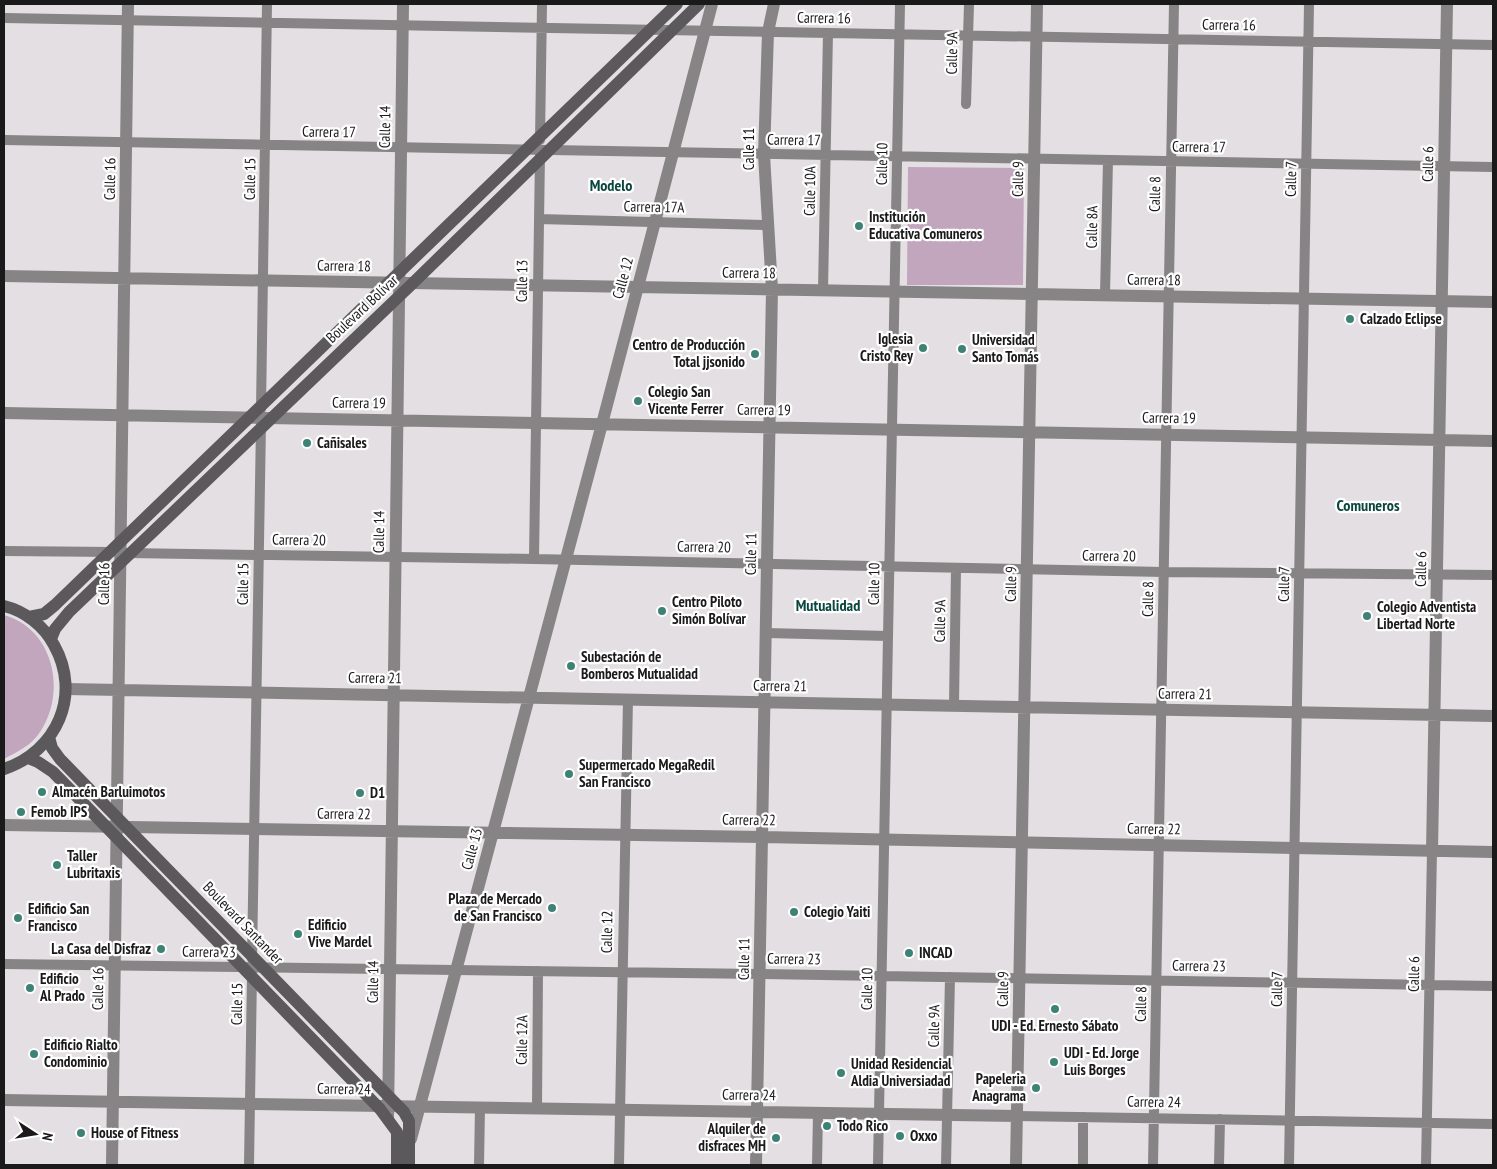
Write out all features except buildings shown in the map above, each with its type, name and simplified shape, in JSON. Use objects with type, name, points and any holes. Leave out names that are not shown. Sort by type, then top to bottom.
[{"type":"main road","name":"Boulevard Bolívar","points":[[29,617],[36,617],[48,611],[121,552],[397,283],[540,135],[676,4]]},
{"type":"main road","name":"Boulevard Bolívar","points":[[397,283],[413,283],[542,153],[699,4]]},
{"type":"main road","name":"Boulevard Bolívar","points":[[51,639],[55,629],[63,619],[121,552]]},
{"type":"main road","points":[[4,606],[29,617],[51,639],[62,663],[66,689],[61,714],[49,738],[28,758],[4,769]]},
{"type":"main road","name":"Boulevard Santander","points":[[49,738],[56,754],[117,827],[388,1106]]},
{"type":"main road","name":"Boulevard Santander","points":[[28,758],[53,772],[117,827]]},
{"type":"main road","name":"Boulevard Santander","points":[[253,967],[364,1070],[403,1132]]},
{"type":"main road","points":[[403,1132],[409,1146],[409,1165]]},
{"type":"main road","points":[[397,1165],[403,1132]]},
{"type":"street","name":"Calle 16","points":[[112,1165],[128,4]]},
{"type":"street","name":"Calle 15","points":[[249,1165],[268,4]]},
{"type":"street","name":"Calle 14","points":[[388,1106],[397,283],[403,4]]},
{"type":"street","name":"Calle 13","points":[[534,559],[539,219],[542,153],[540,135],[542,4]]},
{"type":"street","name":"Calle 12","points":[[565,559],[712,4]]},
{"type":"street","name":"Calle 11","points":[[756,1165],[772,289],[764,155],[768,32],[774,4]]},
{"type":"street","name":"Calle 10","points":[[878,1165],[900,4]]},
{"type":"street","name":"Calle 9A","points":[[966,104],[968,4]]},
{"type":"street","name":"Calle 9","points":[[1016,1165],[1038,4]]},
{"type":"street","name":"Calle 8","points":[[1153,1165],[1174,4]]},
{"type":"street","name":"Calle 7","points":[[1289,1165],[1309,4]]},
{"type":"street","name":"Calle 6","points":[[1426,1165],[1447,4]]},
{"type":"street","name":"Carrera 16","points":[[4,18],[1493,45]]},
{"type":"street","name":"Calle 10A","points":[[824,290],[828,33]]},
{"type":"street","name":"Carrera 17","points":[[4,140],[525,150],[542,153],[672,153],[1493,167]]},
{"type":"street","name":"Calle 8A","points":[[1105,295],[1108,160]]},
{"type":"street","name":"Carrera 17A","points":[[539,219],[768,224]]},
{"type":"street","name":"Carrera 18","points":[[4,276],[397,283]]},
{"type":"street","name":"Carrera 18","points":[[413,283],[1493,302]]},
{"type":"street","name":"Carrera 19","points":[[4,414],[261,417],[1493,441]]},
{"type":"street","name":"Carrera 20","points":[[4,551],[565,559],[1164,572],[1493,575]]},
{"type":"street","name":"Calle 13","points":[[409,1146],[565,559]]},
{"type":"street","name":"Calle 9A","points":[[954,705],[956,568]]},
{"type":"street","points":[[766,633],[888,636]]},
{"type":"street","name":"Carrera 21","points":[[66,689],[1493,716]]},
{"type":"street","name":"Calle 12","points":[[619,1165],[628,699]]},
{"type":"street","name":"Carrera 22","points":[[4,825],[884,839],[1493,852]]},
{"type":"street","name":"Carrera 23","points":[[4,964],[1493,986]]},
{"type":"street","name":"Calle 12A","points":[[537,1108],[538,971]]},
{"type":"street","name":"Calle 9A","points":[[946,1165],[950,977]]},
{"type":"street","points":[[364,1070],[372,1074],[380,1072],[384,1070],[388,1061]]},
{"type":"street","name":"Carrera 24","points":[[4,1100],[1493,1124]]},
{"type":"street","points":[[479,1165],[480,1107]]},
{"type":"street","points":[[817,1165],[818,1113]]},
{"type":"street","points":[[1083,1117],[1083,1165]]},
{"type":"street","points":[[1219,1165],[1220,1119]]},
{"type":"shaded area","points":[[908,167],[1024,168],[1023,285],[907,285]]},
{"type":"shaded area","points":[[4,615],[21,622],[35,634],[51,664],[54,681],[53,699],[48,716],[37,737],[19,751],[4,759]]},
{"type":"place","name":"Institución Educativa Comuneros","points":[[859,226]]},
{"type":"place","name":"Calzado Eclipse","points":[[1350,319]]},
{"type":"place","name":"Iglesia Cristo Rey","points":[[923,348]]},
{"type":"place","name":"Universidad Santo Tomás","points":[[962,349]]},
{"type":"place","name":"Centro de Producción Total jjsonido","points":[[755,354]]},
{"type":"place","name":"Colegio San Vicente Ferrer","points":[[638,401]]},
{"type":"place","name":"Cañisales","points":[[307,443]]},
{"type":"place","name":"Centro Piloto Simón Bolívar","points":[[662,611]]},
{"type":"place","name":"Colegio Adventista Libertad Norte","points":[[1367,616]]},
{"type":"place","name":"Subestación de Bomberos Mutualidad","points":[[571,666]]},
{"type":"place","name":"Supermercado MegaRedil San Francisco","points":[[569,774]]},
{"type":"place","name":"Almacén Barluimotos","points":[[42,792]]},
{"type":"place","name":"D1","points":[[360,793]]},
{"type":"place","name":"Femob IPS","points":[[21,812]]},
{"type":"place","name":"Taller Lubritaxis","points":[[57,865]]},
{"type":"place","name":"Plaza de Mercado de San Francisco","points":[[552,908]]},
{"type":"place","name":"Colegio Yaiti","points":[[794,912]]},
{"type":"place","name":"Edificio San Francisco","points":[[18,918]]},
{"type":"place","name":"Edificio Vive Mardel","points":[[298,934]]},
{"type":"place","name":"La Casa del Disfraz","points":[[161,949]]},
{"type":"place","name":"INCAD","points":[[909,953]]},
{"type":"place","name":"Edificio Al Prado","points":[[30,988]]},
{"type":"place","name":"UDI - Ed. Ernesto Sábato","points":[[1055,1009]]},
{"type":"place","name":"Edificio Rialto Condominio","points":[[34,1054]]},
{"type":"place","name":"UDI - Ed. Jorge Luis Borges","points":[[1054,1062]]},
{"type":"place","name":"Unidad Residencial Aldia Universiadad","points":[[841,1073]]},
{"type":"place","name":"Papeleria Anagrama","points":[[1036,1088]]},
{"type":"place","name":"Todo Rico","points":[[827,1126]]},
{"type":"place","name":"House of Fitness","points":[[81,1133]]},
{"type":"place","name":"Oxxo","points":[[900,1136]]},
{"type":"place","name":"Alquiler de disfraces MH","points":[[776,1138]]},
{"type":"district","name":"Modelo","points":[[611,185]]},
{"type":"district","name":"Comuneros","points":[[1368,505]]},
{"type":"district","name":"Mutualidad","points":[[828,605]]}]
